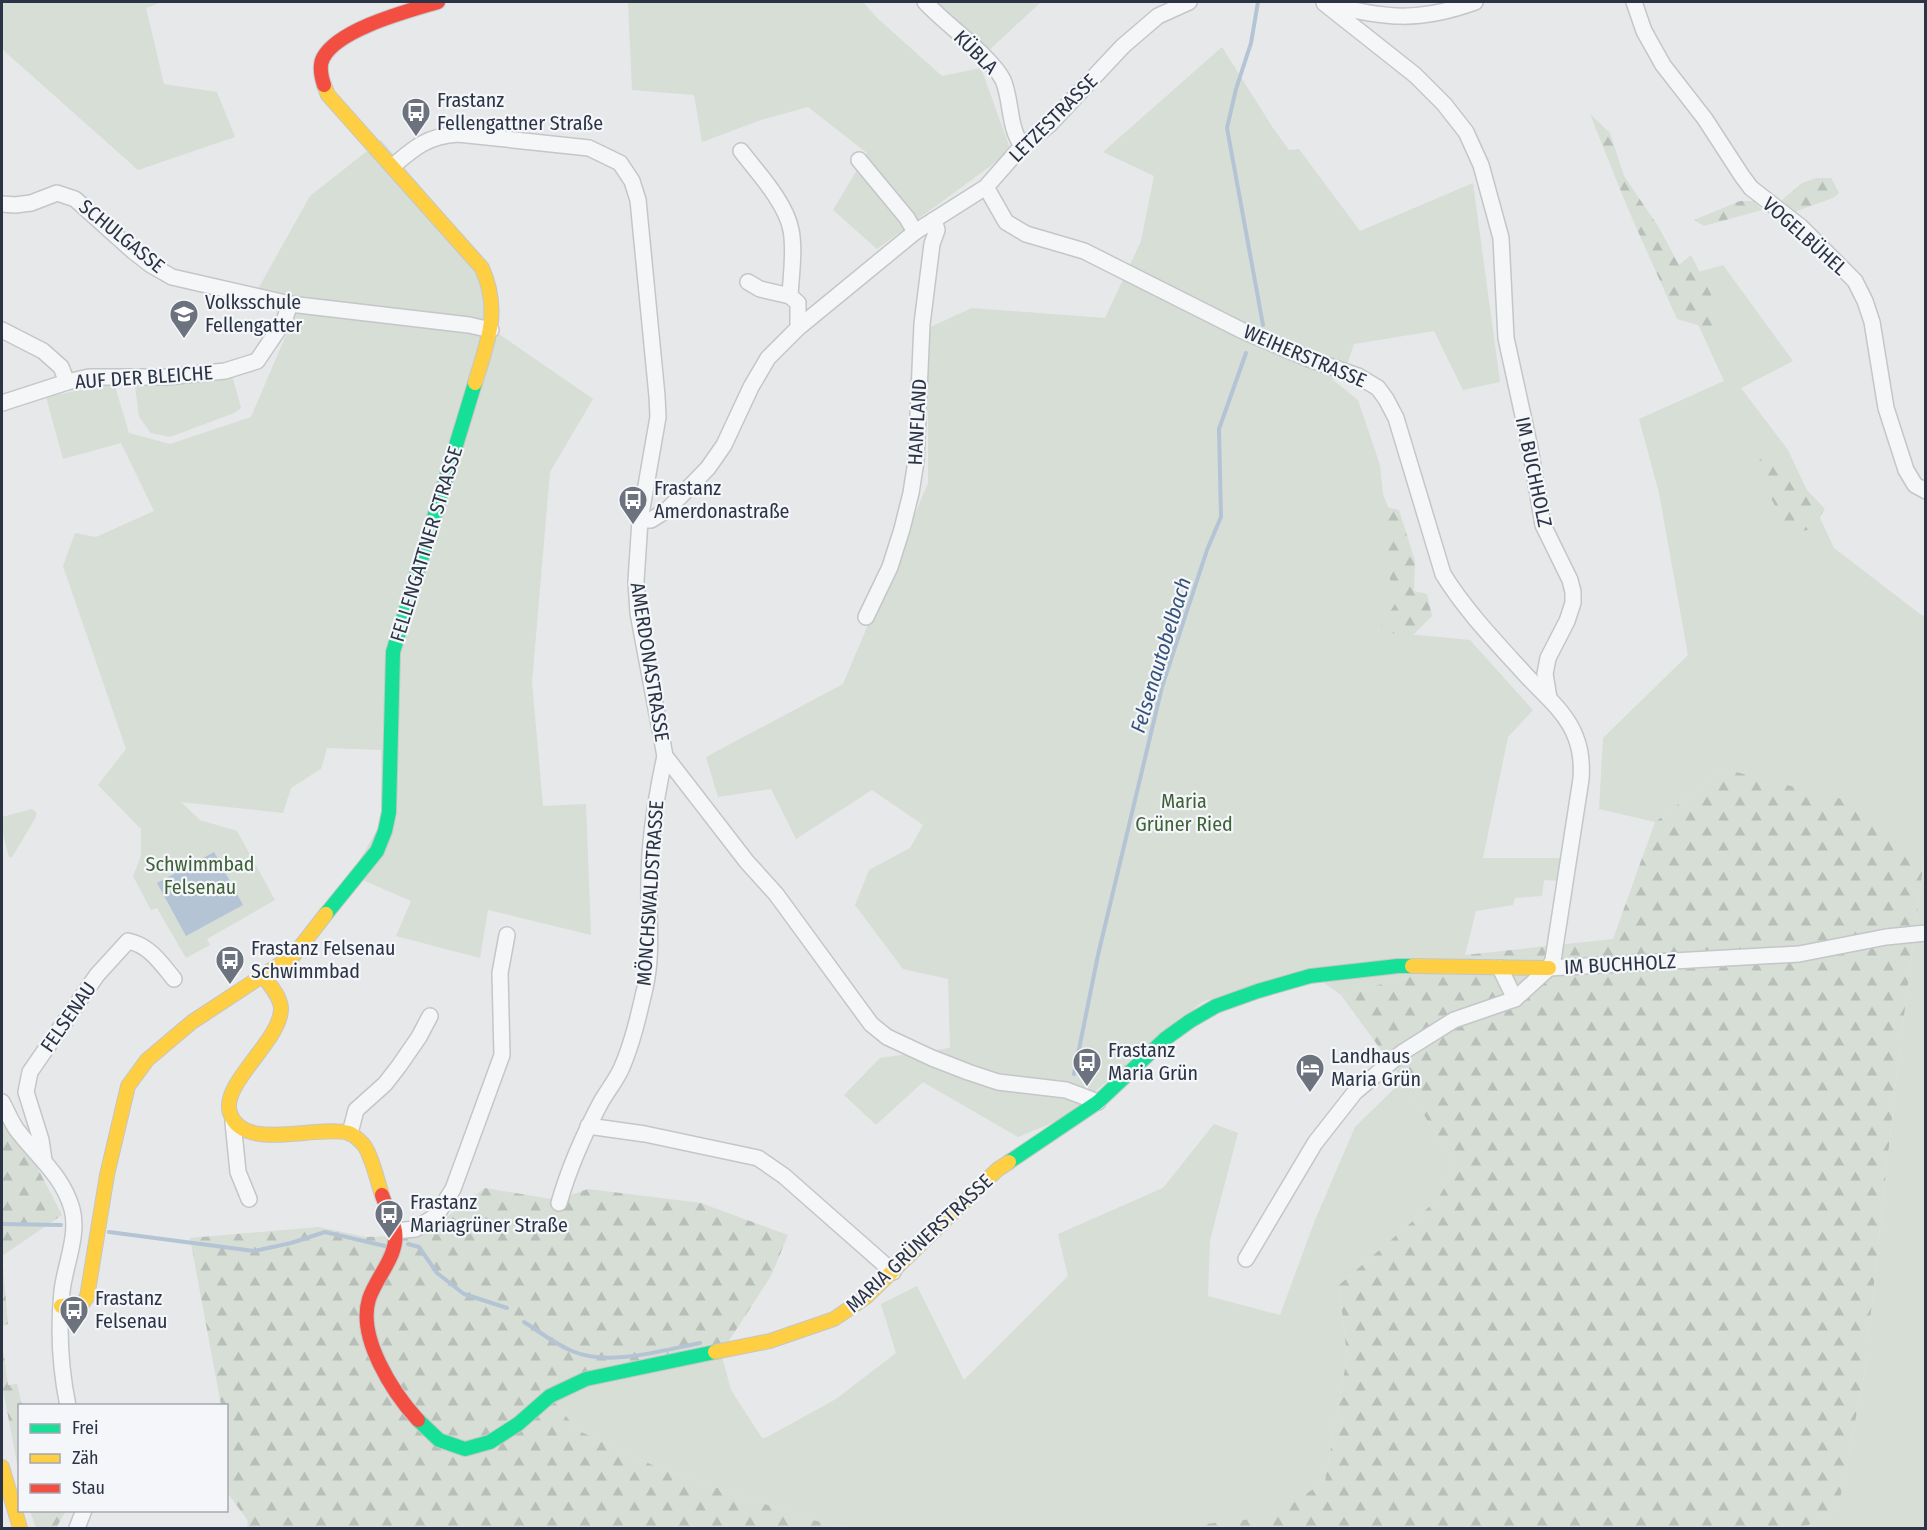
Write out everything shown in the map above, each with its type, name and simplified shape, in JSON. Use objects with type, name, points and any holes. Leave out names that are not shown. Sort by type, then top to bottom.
[{"type":"street","name":"FELLENGATTNER STRASSE","points":[[61,1306],[82,1305],[87,1298],[107,1175],[128,1086],[147,1060],[192,1022],[294,955],[377,852],[386,831],[389,812],[393,652],[491,330],[494,308],[490,286],[482,268],[328,96],[320,73],[322,59],[331,46],[349,33],[438,2]]},
{"type":"street","name":"KÜBLA","points":[[925,2],[993,66],[1003,80],[1016,138],[1022,146]]},
{"type":"street","name":"LETZESTRASSE","points":[[639,520],[651,520],[667,510],[708,468],[724,445],[751,387],[768,358],[798,328],[915,232],[986,187],[1022,146],[1049,125],[1123,46],[1158,16],[1189,2]]},
{"type":"street","points":[[1321,2],[1388,16],[1410,17],[1436,14],[1475,2]]},
{"type":"street","name":"IM BUCHHOLZ","points":[[1321,2],[1415,75],[1444,104],[1466,132],[1481,165],[1501,238],[1506,338],[1530,448],[1543,525],[1570,580],[1573,592],[1573,603],[1567,621],[1548,658],[1545,674],[1549,698],[1572,728],[1577,739],[1582,764],[1553,960],[1549,968],[1798,954],[1886,937],[1926,933]]},
{"type":"street","name":"VOGELBÜHEL","points":[[1634,2],[1644,31],[1663,65],[1705,119],[1751,188],[1801,227],[1855,281],[1872,322],[1886,408],[1906,470],[1915,485],[1926,491]]},
{"type":"street","name":"AMERDONASTRASSE","points":[[393,166],[436,136],[458,134],[590,148],[620,163],[632,181],[638,200],[657,396],[658,417],[639,520],[636,581],[638,613],[665,756],[747,862],[776,894],[872,1024],[887,1037],[932,1058],[998,1082],[1066,1090],[1098,1102]]},
{"type":"street","points":[[741,151],[774,194],[791,228],[790,296]]},
{"type":"street","points":[[859,160],[907,218],[915,232]]},
{"type":"street","name":"WEIHERSTRASSE","points":[[986,187],[1006,222],[1026,234],[1084,251],[1244,331],[1310,359],[1358,376],[1378,388],[1396,418],[1443,574],[1456,596],[1549,698]]},
{"type":"street","name":"SCHULGASSE","points":[[2,204],[31,203],[57,193],[75,199],[133,251],[172,277],[290,304],[491,330]]},
{"type":"street","name":"HANFLAND","points":[[866,617],[892,561],[911,493],[916,461],[924,301],[932,244],[937,230],[934,220]]},
{"type":"street","points":[[748,282],[760,289],[790,296],[798,303],[798,328]]},
{"type":"street","name":"AUF DER BLEICHE","points":[[2,403],[89,377],[166,377],[225,371],[257,360],[284,321],[290,304]]},
{"type":"street","points":[[2,330],[43,351],[61,367],[67,382]]},
{"type":"street","name":"MÖNCHSWALDSTRASSE","points":[[559,1203],[566,1178],[588,1126],[621,1069],[646,984],[650,942],[648,881],[658,790],[665,756]]},
{"type":"street","points":[[233,1122],[244,1131],[255,1135],[350,1133],[365,1146],[395,1231],[415,1229],[436,1216],[453,1189],[502,1055],[500,973],[507,935]]},
{"type":"street","name":"FELSENAU","points":[[44,1160],[41,1140],[26,1092],[30,1072],[97,975],[128,941],[140,944],[155,956],[174,979]]},
{"type":"street","name":"MARIA GRÜNERSTRASSE","points":[[395,1231],[395,1246],[369,1298],[366,1312],[370,1339],[380,1365],[406,1407],[439,1440],[465,1449],[490,1442],[518,1424],[550,1396],[586,1379],[782,1338],[834,1319],[866,1297],[997,1170],[1098,1102],[1165,1039],[1216,1006],[1310,976],[1398,966],[1549,968]]},
{"type":"street","points":[[1500,968],[1515,999]]},
{"type":"street","points":[[1246,1259],[1315,1143],[1355,1092],[1403,1052],[1454,1020],[1515,999],[1549,968]]},
{"type":"street","points":[[249,1199],[238,1172],[233,1122],[228,1103],[234,1088],[277,1023],[281,1010],[278,998],[263,976]]},
{"type":"street","points":[[350,1133],[356,1110],[385,1084],[419,1037],[430,1016]]},
{"type":"street","name":"FELSENAU","points":[[2,1102],[16,1129],[54,1172],[71,1207],[75,1224],[61,1306],[62,1376],[68,1404]]},
{"type":"street","points":[[588,1126],[645,1134],[758,1158],[783,1176],[893,1272]]},
{"type":"street","points":[[2,1467],[20,1528]]},
{"type":"street","points":[[77,1528],[83,1512]]},
{"type":"green space","points":[[2,2],[162,2],[146,8],[164,84],[217,92],[235,137],[138,170],[2,49]]},
{"type":"green space","points":[[628,2],[863,2],[877,18],[942,76],[981,68],[1011,151],[877,249],[833,210],[867,153],[808,107],[761,120],[702,142],[694,95],[632,90]]},
{"type":"green space","points":[[934,2],[1041,2],[986,53]]},
{"type":"green space","name":"Maria Grüner Ried","points":[[1222,47],[1289,150],[1299,149],[1360,231],[1473,183],[1500,382],[1463,390],[1434,331],[1354,344],[1347,365],[1341,367],[1333,380],[1358,400],[1380,465],[1383,494],[1401,541],[1398,633],[1470,640],[1533,710],[1508,737],[1483,858],[1565,858],[1560,881],[1544,880],[1542,896],[1515,898],[1513,905],[1476,911],[1465,955],[1460,963],[1341,995],[1305,969],[1202,1002],[1062,1119],[1018,1137],[923,1082],[876,1125],[844,1095],[880,1058],[950,1048],[948,979],[903,969],[855,905],[869,870],[910,848],[923,825],[872,790],[796,839],[771,789],[718,797],[706,757],[843,684],[928,483],[928,328],[972,308],[1105,318],[1141,241],[1154,176],[1103,152]]},
{"type":"green space","points":[[1590,114],[1610,133],[1624,176],[1658,226],[1679,265],[1691,255],[1711,294],[1714,330],[1677,319],[1628,209]]},
{"type":"green space","points":[[381,140],[477,253],[496,332],[593,399],[550,472],[532,682],[543,806],[586,804],[591,935],[488,910],[480,958],[396,936],[411,901],[351,875],[381,823],[381,750],[327,748],[321,769],[291,788],[283,813],[181,802],[200,820],[237,831],[275,900],[207,939],[210,945],[186,958],[157,908],[151,910],[133,876],[141,856],[141,829],[98,785],[126,749],[63,566],[75,533],[96,537],[154,511],[121,443],[63,459],[46,397],[114,383],[129,433],[170,444],[251,417],[295,314],[298,296],[258,289],[310,196]]},
{"type":"green space","points":[[1816,178],[1831,178],[1839,193],[1833,198],[1794,212],[1782,200],[1802,183]]},
{"type":"green space","points":[[1740,201],[1754,201],[1762,210],[1704,226],[1694,220]]},
{"type":"green space","points":[[1723,265],[1793,361],[1741,388],[1788,450],[1834,548],[1925,616],[1925,1528],[1801,1528],[1813,1523],[1839,1504],[1864,1376],[1898,1063],[1924,859],[1724,769],[1655,822],[1599,809],[1603,738],[1688,655],[1659,493],[1639,419],[1724,381],[1677,278]]},
{"type":"green space","points":[[232,375],[241,408],[234,413],[170,437],[151,433],[139,417],[135,386],[199,381]]},
{"type":"green space","points":[[1765,453],[1774,455],[1825,509],[1811,529],[1791,534],[1755,466]]},
{"type":"green space","points":[[1382,506],[1399,510],[1415,561],[1414,591],[1427,594],[1432,616],[1413,635],[1377,632],[1395,604],[1384,550]]},
{"type":"green space","points":[[1724,769],[1842,799],[1924,859],[1898,1063],[1864,1376],[1839,1504],[1813,1523],[1801,1528],[1197,1528],[1204,1524],[1272,1517],[1325,1481],[1347,1357],[1339,1285],[1437,1200],[1456,1168],[1403,1080],[1341,995],[1460,963],[1465,955],[1613,939],[1655,822]]},
{"type":"green space","points":[[32,809],[36,812],[36,817],[12,857],[9,857],[2,830],[2,817]]},
{"type":"green space","points":[[1403,1080],[1456,1168],[1437,1200],[1339,1285],[1347,1357],[1325,1481],[1272,1518],[1204,1524],[1197,1528],[849,1528],[812,1520],[659,1468],[577,1430],[550,1396],[721,1353],[731,1390],[762,1438],[767,1437],[836,1399],[896,1353],[881,1304],[917,1286],[964,1380],[1068,1276],[1058,1234],[1163,1188],[1214,1124],[1238,1133],[1210,1240],[1208,1296],[1280,1315],[1315,1220],[1355,1127]]},
{"type":"green space","points":[[2,1121],[37,1167],[62,1215],[2,1256]]},
{"type":"green space","points":[[485,1188],[557,1200],[588,1189],[701,1203],[788,1235],[771,1276],[721,1353],[550,1396],[577,1430],[659,1468],[812,1520],[849,1528],[247,1528],[248,1521],[228,1493],[228,1404],[221,1404],[190,1238],[319,1227],[366,1237],[423,1235]]},
{"type":"green space","points":[[2,1256],[8,1324],[2,1326]]},
{"type":"green space","points":[[2,1342],[8,1385],[17,1384],[22,1404],[18,1404],[18,1469],[2,1384]]},
{"type":"green space","points":[[31,1512],[65,1512],[56,1528],[36,1528]]},
{"type":"water","name":"Schwimmbad Felsenau","points":[[214,852],[243,905],[186,936],[157,883]]},
{"type":"waterway","name":"Felsenautobelbach","points":[[1258,2],[1251,43],[1236,89],[1227,128],[1263,325]]},
{"type":"waterway","name":"Felsenautobelbach","points":[[1074,1074],[1098,955],[1162,687],[1207,550],[1221,517],[1219,429],[1246,353]]},
{"type":"waterway","name":"Felsenautobelbach","points":[[2,1224],[61,1225]]},
{"type":"waterway","name":"Felsenautobelbach","points":[[109,1232],[254,1251],[291,1243],[325,1232],[385,1246]]},
{"type":"waterway","name":"Felsenautobelbach","points":[[408,1244],[419,1247],[437,1273],[464,1294],[507,1308]]},
{"type":"waterway","name":"Felsenautobelbach","points":[[524,1322],[566,1348],[586,1356],[636,1356],[700,1343]]},
{"type":"traffic: fast","points":[[326,914],[377,851],[385,831],[389,812],[393,652],[475,383]]},
{"type":"traffic: fast","points":[[1009,1162],[1098,1102],[1165,1039],[1216,1006],[1310,976],[1412,966]]},
{"type":"traffic: fast","points":[[418,1420],[439,1440],[465,1449],[490,1442],[518,1424],[550,1396],[586,1379],[715,1352]]},
{"type":"traffic: slow","points":[[324,85],[328,95],[482,268],[488,284],[492,312],[488,339],[475,383]]},
{"type":"traffic: slow","points":[[61,1306],[82,1304],[87,1297],[107,1175],[128,1086],[147,1060],[192,1022],[294,955],[326,914]]},
{"type":"traffic: slow","points":[[1412,966],[1549,968]]},
{"type":"traffic: slow","points":[[263,976],[279,999],[281,1008],[279,1021],[234,1089],[229,1101],[230,1113],[238,1125],[250,1132],[265,1135],[335,1131],[351,1134],[366,1148],[382,1195]]},
{"type":"traffic: slow","points":[[715,1352],[770,1341],[834,1319],[866,1297],[997,1170],[1009,1162]]},
{"type":"traffic: slow","points":[[2,1467],[20,1528]]},
{"type":"traffic: jam","points":[[324,85],[321,71],[323,58],[343,38],[375,22],[438,2]]},
{"type":"traffic: jam","points":[[382,1195],[394,1226],[395,1240],[394,1249],[369,1299],[368,1330],[388,1380],[418,1420]]},
{"type":"place","name":"Frastanz Fellengattner Straße","points":[[416,138]]},
{"type":"place","name":"Volksschule Fellengatter","points":[[184,340]]},
{"type":"place","name":"Frastanz Amerdonastraße","points":[[633,526]]},
{"type":"place","name":"Frastanz Felsenau Schwimmbad","points":[[230,986]]},
{"type":"place","name":"Frastanz Maria Grün","points":[[1087,1088]]},
{"type":"place","name":"Landhaus Maria Grün","points":[[1310,1094]]},
{"type":"place","name":"Frastanz Mariagrüner Straße","points":[[389,1240]]},
{"type":"place","name":"Frastanz Felsenau","points":[[74,1336]]}]
